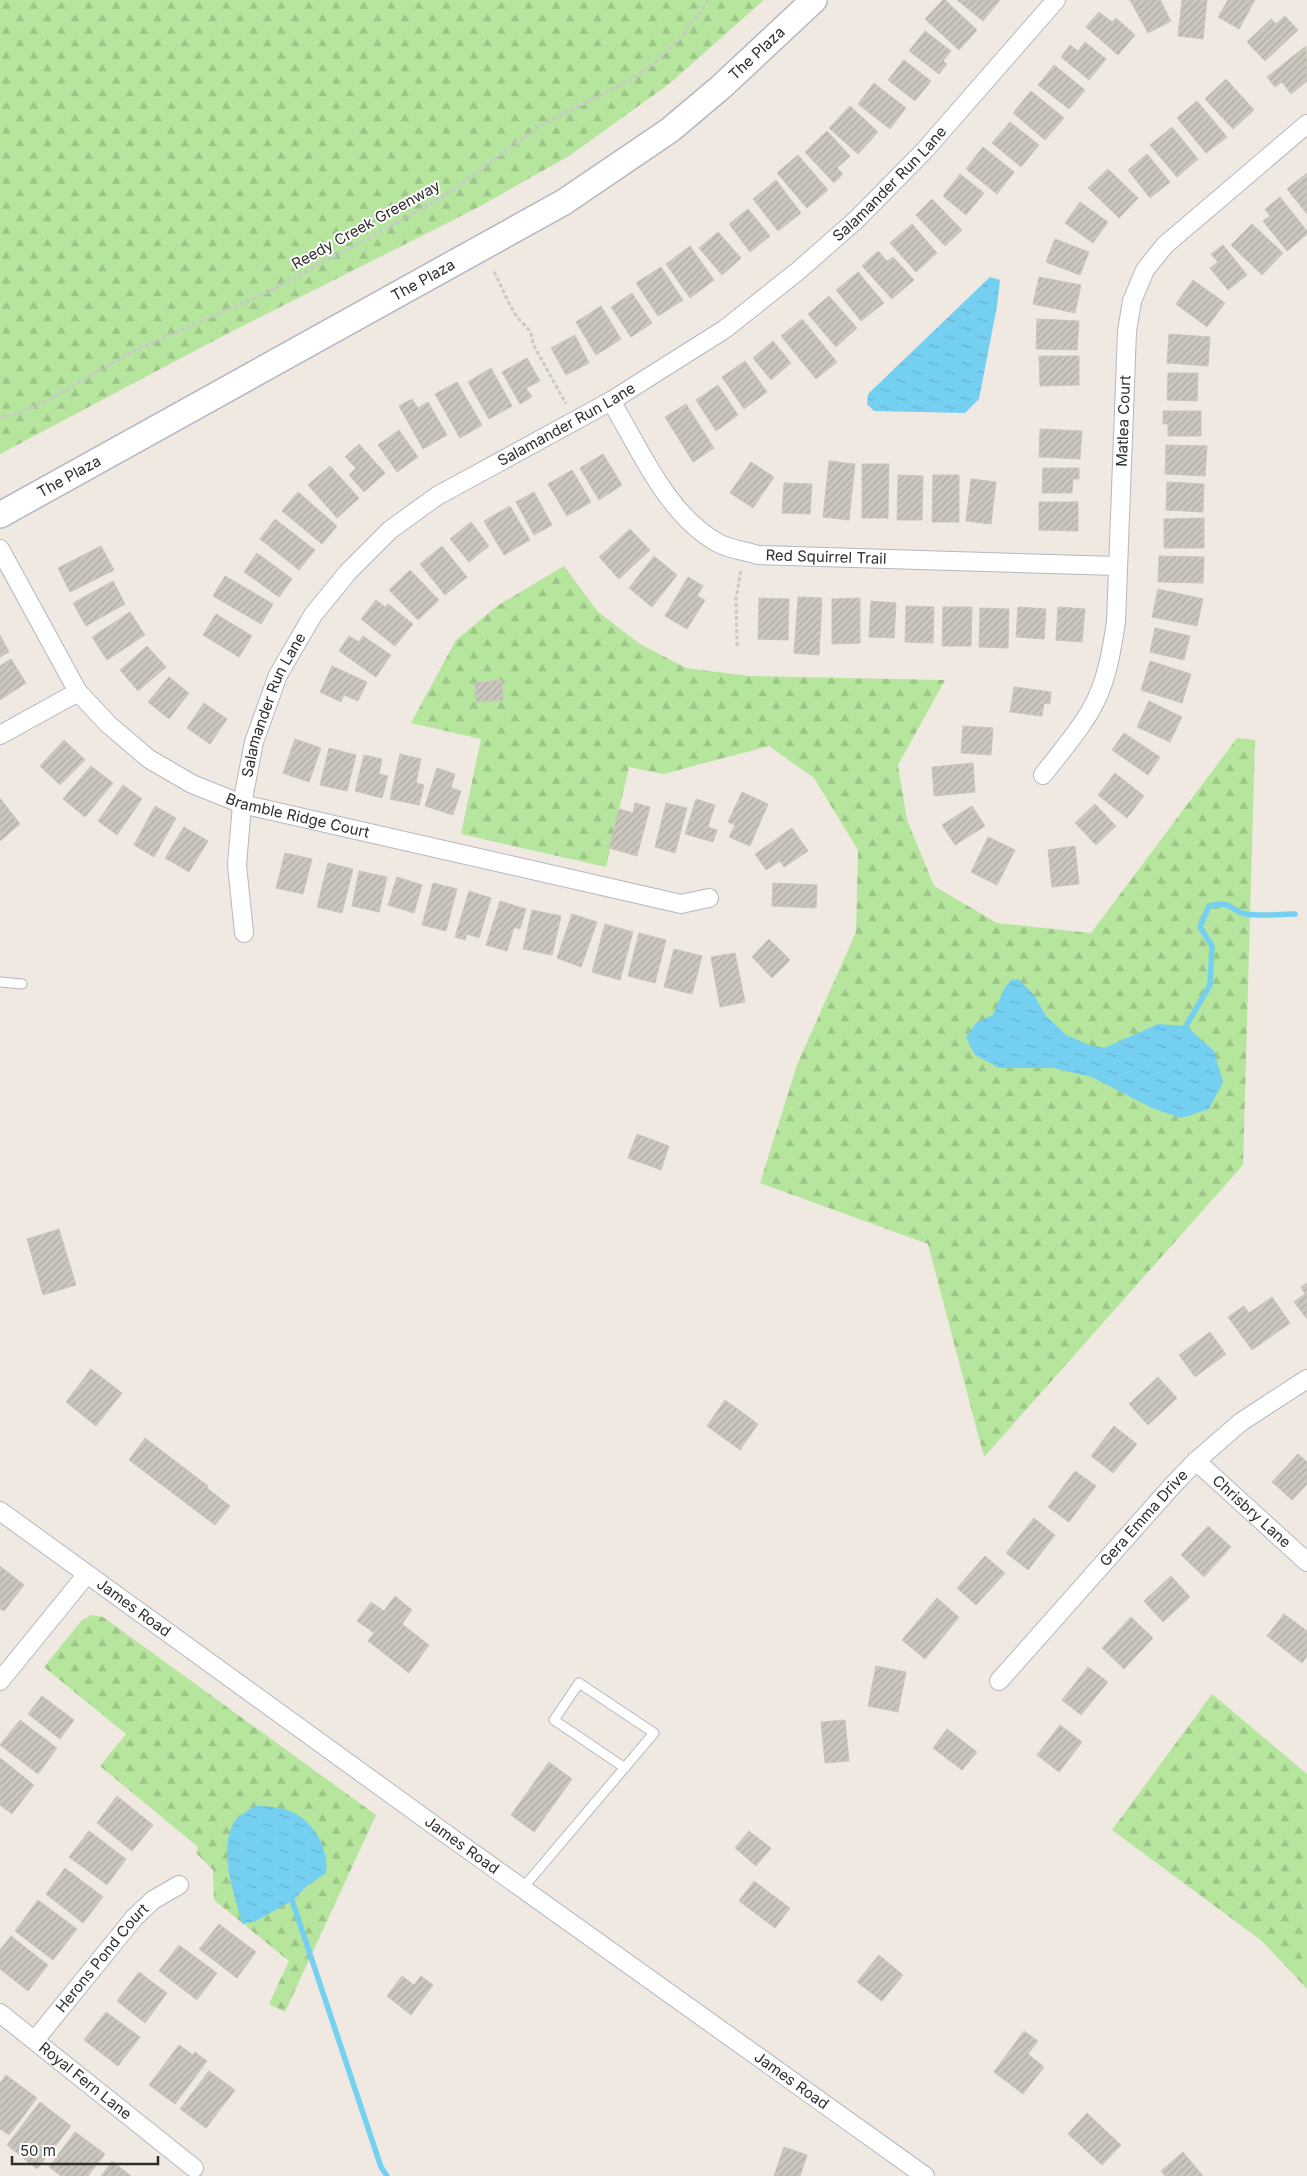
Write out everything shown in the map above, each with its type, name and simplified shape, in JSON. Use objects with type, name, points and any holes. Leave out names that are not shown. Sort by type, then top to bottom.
[{"type":"street","name":"The Plaza","points":[[0,515],[564,202],[618,167],[677,124],[721,87],[814,0]]},
{"type":"street","name":"Salamander Run Lane","points":[[244,933],[237,865],[242,804],[254,742],[278,675],[313,615],[348,572],[390,530],[437,496],[611,401],[725,329],[798,271],[856,220],[925,150],[1056,0]]},
{"type":"street","name":"Matlea Court","points":[[1043,775],[1078,728],[1097,698],[1110,662],[1116,622],[1127,331],[1132,301],[1145,270],[1165,245],[1307,124]]},
{"type":"street","name":"Red Squirrel Trail","points":[[611,401],[669,500],[689,521],[718,543],[758,555],[1117,566]]},
{"type":"street","name":"Bramble Ridge Court","points":[[0,549],[78,692],[108,724],[149,759],[192,784],[242,804],[681,904],[710,898]]},
{"type":"street","points":[[0,735],[78,692]]},
{"type":"street","name":"Gera Emma Drive","points":[[999,1681],[1196,1461],[1241,1422],[1307,1379]]},
{"type":"street","name":"Chrisbry Lane","points":[[1196,1461],[1307,1562]]},
{"type":"street","name":"James Road","points":[[0,1512],[522,1889],[925,2176]]},
{"type":"street","points":[[0,1681],[87,1574]]},
{"type":"street","name":"Herons Pond Court","points":[[35,2040],[134,1918],[153,1900],[179,1885]]},
{"type":"street","name":"Royal Fern Lane","points":[[0,2013],[194,2168]]},
{"type":"lane","points":[[0,982],[22,984]]},
{"type":"lane","points":[[522,1889],[625,1768],[654,1733],[579,1683],[554,1720],[625,1768]]},
{"type":"path","name":"Reedy Creek Greenway","points":[[0,417],[17,414],[49,400],[132,352],[266,293],[415,213],[456,188],[538,127],[630,80],[654,63],[679,40],[709,0]]},
{"type":"path","points":[[494,272],[518,318],[527,325],[532,333],[533,344],[566,404]]},
{"type":"path","points":[[737,646],[736,598],[741,570]]},
{"type":"green space","points":[[0,0],[764,0],[669,84],[569,156],[473,210],[217,339],[0,454]]},
{"type":"green space","points":[[564,566],[598,612],[640,644],[686,668],[749,676],[945,680],[898,765],[907,820],[934,886],[997,923],[1091,933],[1237,738],[1255,740],[1243,1165],[984,1457],[928,1244],[760,1183],[797,1065],[856,932],[858,850],[814,778],[769,746],[663,774],[629,767],[606,867],[461,834],[481,739],[411,723],[456,640],[497,606]]},
{"type":"green space","points":[[92,1615],[103,1617],[376,1815],[285,2012],[269,2004],[289,1961],[214,1900],[213,1870],[196,1853],[198,1847],[100,1766],[126,1734],[44,1667],[82,1620]]},
{"type":"green space","points":[[1212,1694],[1307,1774],[1307,1989],[1262,1941],[1112,1830]]},
{"type":"water","points":[[990,277],[1000,280],[997,306],[979,399],[965,413],[874,411],[867,404],[868,394]]},
{"type":"water","points":[[1019,979],[1034,995],[1046,1016],[1066,1035],[1089,1045],[1104,1048],[1158,1024],[1186,1026],[1214,1051],[1223,1082],[1209,1109],[1181,1118],[1152,1108],[1092,1077],[1053,1068],[999,1068],[974,1054],[966,1037],[977,1022],[993,1015],[1004,989],[1011,980]]},
{"type":"water","points":[[255,1806],[273,1807],[290,1811],[306,1821],[318,1836],[327,1864],[326,1873],[307,1886],[293,1900],[256,1921],[242,1924],[229,1875],[228,1838],[236,1820]]},
{"type":"building","points":[[943,0],[977,30],[959,50],[925,19]]},
{"type":"building","points":[[957,0],[1000,0],[983,21]]},
{"type":"building","points":[[1130,0],[1160,0],[1171,21],[1148,33]]},
{"type":"building","points":[[1182,0],[1207,0],[1203,39],[1178,36]]},
{"type":"building","points":[[1228,0],[1255,0],[1239,29],[1218,17]]},
{"type":"building","points":[[1099,12],[1112,22],[1116,18],[1135,35],[1118,55],[1086,27]]},
{"type":"building","points":[[1285,16],[1298,30],[1265,61],[1247,42],[1271,19],[1276,24]]},
{"type":"building","points":[[925,31],[951,51],[943,61],[947,64],[939,74],[909,51]]},
{"type":"building","points":[[1085,42],[1106,59],[1089,80],[1061,57],[1070,45],[1078,51]]},
{"type":"building","points":[[1306,46],[1307,81],[1291,94],[1282,82],[1275,87],[1267,77]]},
{"type":"building","points":[[904,60],[931,81],[915,101],[888,80]]},
{"type":"building","points":[[1054,65],[1085,90],[1069,109],[1038,85]]},
{"type":"building","points":[[1226,79],[1254,110],[1233,129],[1205,99]]},
{"type":"building","points":[[874,83],[906,108],[890,129],[858,104]]},
{"type":"building","points":[[1031,91],[1064,118],[1045,140],[1013,113]]},
{"type":"building","points":[[1197,101],[1227,137],[1206,153],[1177,118]]},
{"type":"building","points":[[850,106],[878,132],[858,154],[829,128]]},
{"type":"building","points":[[1010,122],[1039,145],[1021,167],[992,143]]},
{"type":"building","points":[[1172,127],[1198,159],[1177,177],[1150,145]]},
{"type":"building","points":[[827,131],[850,156],[837,168],[843,174],[834,183],[805,152]]},
{"type":"building","points":[[983,147],[1014,172],[997,194],[966,169]]},
{"type":"building","points":[[1147,154],[1170,182],[1150,198],[1128,170]]},
{"type":"building","points":[[798,155],[828,190],[807,208],[777,173]]},
{"type":"building","points":[[1108,169],[1138,198],[1119,218],[1088,188]]},
{"type":"building","points":[[1307,173],[1307,214],[1287,189]]},
{"type":"building","points":[[960,174],[984,193],[966,215],[943,196]]},
{"type":"building","points":[[776,180],[801,213],[778,231],[753,199]]},
{"type":"building","points":[[1280,197],[1307,231],[1307,234],[1287,251],[1263,221],[1270,216],[1265,209]]},
{"type":"building","points":[[932,199],[962,230],[945,246],[916,215]]},
{"type":"building","points":[[1080,202],[1108,222],[1093,243],[1065,223]]},
{"type":"building","points":[[748,209],[770,236],[750,252],[729,224]]},
{"type":"building","points":[[912,224],[937,253],[916,272],[890,243]]},
{"type":"building","points":[[1252,224],[1283,253],[1262,275],[1231,245]]},
{"type":"building","points":[[718,232],[741,258],[722,275],[699,248]]},
{"type":"building","points":[[1055,239],[1089,252],[1080,275],[1046,262]]},
{"type":"building","points":[[1223,245],[1247,275],[1228,290],[1210,268],[1218,262],[1211,254]]},
{"type":"building","points":[[690,246],[714,280],[690,298],[666,264]]},
{"type":"building","points":[[878,251],[887,261],[893,257],[914,280],[892,299],[862,266]]},
{"type":"building","points":[[661,267],[683,300],[658,316],[636,283]]},
{"type":"building","points":[[858,272],[884,303],[861,321],[836,290]]},
{"type":"building","points":[[1039,277],[1081,285],[1075,313],[1033,304]]},
{"type":"building","points":[[1193,280],[1225,303],[1207,327],[1176,304]]},
{"type":"building","points":[[632,293],[652,323],[631,337],[611,307]]},
{"type":"building","points":[[829,296],[857,328],[836,347],[808,314]]},
{"type":"building","points":[[601,306],[621,339],[596,355],[576,322]]},
{"type":"building","points":[[802,319],[837,362],[816,379],[781,336]]},
{"type":"building","points":[[1037,319],[1079,321],[1077,350],[1036,349]]},
{"type":"building","points":[[1169,334],[1210,337],[1208,366],[1167,363]]},
{"type":"building","points":[[575,335],[589,363],[566,375],[551,348]]},
{"type":"building","points":[[773,341],[791,363],[771,380],[753,358]]},
{"type":"building","points":[[1039,356],[1079,356],[1079,385],[1040,386]]},
{"type":"building","points":[[527,358],[540,381],[526,388],[532,397],[520,404],[502,372]]},
{"type":"building","points":[[745,361],[767,392],[744,409],[722,377]]},
{"type":"building","points":[[491,368],[512,406],[489,419],[468,382]]},
{"type":"building","points":[[1168,373],[1198,373],[1197,401],[1167,400]]},
{"type":"building","points":[[457,382],[482,425],[460,438],[435,394]]},
{"type":"building","points":[[718,385],[738,415],[716,431],[696,400]]},
{"type":"building","points":[[412,399],[418,408],[428,402],[447,435],[423,449],[399,406]]},
{"type":"building","points":[[686,404],[714,448],[693,462],[665,417]]},
{"type":"building","points":[[1163,411],[1201,411],[1201,436],[1168,436],[1168,424],[1163,424]]},
{"type":"building","points":[[1040,429],[1082,431],[1080,459],[1039,457]]},
{"type":"building","points":[[399,430],[418,457],[397,472],[378,445]]},
{"type":"building","points":[[359,444],[385,473],[364,492],[349,475],[356,468],[345,457]]},
{"type":"building","points":[[1166,445],[1207,446],[1205,476],[1165,474]]},
{"type":"building","points":[[603,454],[622,485],[599,500],[580,468]]},
{"type":"building","points":[[829,461],[855,464],[849,520],[823,517]]},
{"type":"building","points":[[751,462],[774,477],[753,508],[730,493]]},
{"type":"building","points":[[862,464],[889,464],[888,518],[862,518]]},
{"type":"building","points":[[330,466],[359,498],[337,518],[308,485]]},
{"type":"building","points":[[1043,468],[1079,468],[1079,479],[1073,479],[1072,493],[1042,493]]},
{"type":"building","points":[[572,470],[591,502],[567,516],[548,484]]},
{"type":"building","points":[[898,475],[923,476],[922,520],[897,520]]},
{"type":"building","points":[[933,475],[959,475],[959,522],[932,522]]},
{"type":"building","points":[[971,479],[996,482],[991,524],[966,521]]},
{"type":"building","points":[[1167,482],[1204,484],[1203,512],[1166,510]]},
{"type":"building","points":[[784,483],[812,484],[810,514],[782,513]]},
{"type":"building","points":[[298,492],[337,526],[322,544],[282,511]]},
{"type":"building","points":[[534,492],[552,525],[534,535],[516,502]]},
{"type":"building","points":[[1039,502],[1078,502],[1078,531],[1039,530]]},
{"type":"building","points":[[510,506],[530,540],[504,555],[484,521]]},
{"type":"building","points":[[1204,518],[1204,548],[1164,548],[1164,519]]},
{"type":"building","points":[[275,519],[315,550],[299,570],[260,539]]},
{"type":"building","points":[[471,522],[489,546],[469,562],[450,539]]},
{"type":"building","points":[[630,529],[650,550],[619,579],[599,557]]},
{"type":"building","points":[[101,546],[114,570],[70,592],[58,568]]},
{"type":"building","points":[[442,546],[467,577],[445,595],[420,564]]},
{"type":"building","points":[[257,553],[292,579],[279,597],[244,572]]},
{"type":"building","points":[[654,556],[677,575],[652,607],[629,588]]},
{"type":"building","points":[[1159,556],[1204,557],[1203,583],[1158,582]]},
{"type":"building","points":[[410,570],[439,600],[418,620],[389,590]]},
{"type":"building","points":[[225,576],[273,604],[261,624],[213,596]]},
{"type":"building","points":[[688,577],[703,586],[697,596],[705,600],[687,629],[665,616]]},
{"type":"building","points":[[113,581],[125,604],[86,626],[73,603]]},
{"type":"building","points":[[1158,589],[1203,599],[1197,626],[1152,617]]},
{"type":"building","points":[[798,597],[822,598],[819,655],[794,653]]},
{"type":"building","points":[[759,598],[789,599],[788,640],[758,639]]},
{"type":"building","points":[[860,598],[860,643],[832,644],[832,599]]},
{"type":"building","points":[[376,600],[385,607],[388,604],[413,624],[395,646],[361,619]]},
{"type":"building","points":[[871,601],[896,603],[894,638],[869,637]]},
{"type":"building","points":[[906,606],[934,607],[933,643],[905,642]]},
{"type":"building","points":[[943,607],[972,607],[971,646],[942,646]]},
{"type":"building","points":[[1018,607],[1046,609],[1044,639],[1016,637]]},
{"type":"building","points":[[1058,607],[1085,609],[1082,642],[1056,640]]},
{"type":"building","points":[[980,608],[1009,609],[1008,648],[979,647]]},
{"type":"building","points":[[130,612],[145,635],[107,660],[92,637]]},
{"type":"building","points":[[216,614],[252,636],[239,657],[203,635]]},
{"type":"building","points":[[1155,628],[1190,636],[1184,660],[1150,652]]},
{"type":"building","points":[[0,635],[9,652],[0,657]]},
{"type":"building","points":[[349,636],[359,642],[363,636],[391,655],[376,677],[339,651]]},
{"type":"building","points":[[147,646],[166,667],[138,691],[120,670]]},
{"type":"building","points":[[11,659],[26,683],[0,700],[0,666]]},
{"type":"building","points":[[1150,661],[1191,674],[1182,703],[1141,690]]},
{"type":"building","points":[[332,666],[367,682],[358,701],[344,695],[341,702],[320,692]]},
{"type":"building","points":[[169,677],[189,693],[169,719],[148,702]]},
{"type":"building","points":[[502,680],[503,700],[476,702],[475,683]]},
{"type":"building","points":[[1014,687],[1051,692],[1050,704],[1044,703],[1042,716],[1010,712]]},
{"type":"building","points":[[1149,701],[1182,717],[1170,742],[1137,727]]},
{"type":"building","points":[[204,703],[227,719],[210,744],[187,728]]},
{"type":"building","points":[[963,726],[993,728],[991,755],[961,753]]},
{"type":"building","points":[[1124,733],[1160,757],[1148,775],[1112,750]]},
{"type":"building","points":[[295,739],[321,748],[309,782],[283,773]]},
{"type":"building","points":[[64,740],[85,760],[60,785],[40,766]]},
{"type":"building","points":[[329,748],[356,755],[347,791],[320,785]]},
{"type":"building","points":[[400,754],[421,759],[416,783],[424,785],[419,805],[390,799]]},
{"type":"building","points":[[364,755],[382,759],[379,774],[388,776],[382,798],[355,791]]},
{"type":"building","points":[[973,763],[975,792],[934,796],[932,767]]},
{"type":"building","points":[[91,766],[113,783],[85,817],[63,799]]},
{"type":"building","points":[[437,768],[455,774],[451,788],[461,791],[453,815],[425,806]]},
{"type":"building","points":[[1115,773],[1144,796],[1127,818],[1098,795]]},
{"type":"building","points":[[123,785],[142,799],[117,835],[98,821]]},
{"type":"building","points":[[742,792],[768,804],[750,846],[729,837],[735,825],[728,822]]},
{"type":"building","points":[[0,798],[20,824],[0,841]]},
{"type":"building","points":[[696,799],[715,805],[708,827],[717,830],[713,842],[685,834]]},
{"type":"building","points":[[635,803],[650,807],[637,856],[609,848],[619,809],[633,813]]},
{"type":"building","points":[[666,803],[687,808],[675,853],[655,847]]},
{"type":"building","points":[[1095,804],[1116,826],[1096,845],[1075,823]]},
{"type":"building","points":[[155,806],[176,818],[154,857],[134,845]]},
{"type":"building","points":[[972,806],[985,826],[955,845],[942,825]]},
{"type":"building","points":[[184,827],[208,841],[189,872],[165,858]]},
{"type":"building","points":[[792,828],[808,851],[784,867],[780,861],[766,870],[755,854]]},
{"type":"building","points":[[988,837],[1015,850],[997,885],[971,872]]},
{"type":"building","points":[[1075,846],[1079,884],[1052,887],[1048,850]]},
{"type":"building","points":[[285,853],[312,859],[303,894],[276,888]]},
{"type":"building","points":[[328,863],[353,869],[342,913],[317,907]]},
{"type":"building","points":[[359,871],[387,877],[379,912],[352,906]]},
{"type":"building","points":[[397,877],[422,885],[414,913],[388,905]]},
{"type":"building","points":[[433,883],[457,889],[446,931],[422,925]]},
{"type":"building","points":[[773,883],[817,885],[816,908],[772,906]]},
{"type":"building","points":[[469,891],[491,898],[479,938],[467,934],[465,940],[455,937]]},
{"type":"building","points":[[500,901],[526,909],[520,929],[514,927],[507,951],[486,945]]},
{"type":"building","points":[[532,910],[561,916],[552,955],[523,949]]},
{"type":"building","points":[[572,914],[597,922],[581,967],[557,958]]},
{"type":"building","points":[[605,924],[633,932],[620,980],[592,972]]},
{"type":"building","points":[[639,933],[666,940],[655,983],[628,976]]},
{"type":"building","points":[[769,939],[790,960],[772,978],[752,957]]},
{"type":"building","points":[[674,949],[702,956],[692,994],[664,987]]},
{"type":"building","points":[[735,953],[745,1002],[720,1007],[711,957]]},
{"type":"building","points":[[637,1134],[669,1146],[661,1170],[628,1158]]},
{"type":"building","points":[[59,1229],[76,1285],[43,1295],[27,1239]]},
{"type":"building","points":[[1307,1283],[1307,1319],[1294,1302],[1305,1294],[1301,1287]]},
{"type":"building","points":[[1272,1297],[1290,1323],[1252,1350],[1228,1317],[1244,1306],[1249,1313]]},
{"type":"building","points":[[1210,1332],[1226,1354],[1195,1377],[1179,1355]]},
{"type":"building","points":[[91,1369],[122,1393],[96,1426],[66,1402]]},
{"type":"building","points":[[1158,1377],[1177,1398],[1148,1425],[1129,1404]]},
{"type":"building","points":[[725,1400],[758,1424],[740,1450],[707,1426]]},
{"type":"building","points":[[1114,1426],[1137,1444],[1113,1473],[1091,1456]]},
{"type":"building","points":[[145,1438],[208,1486],[207,1488],[230,1506],[215,1525],[129,1460]]},
{"type":"building","points":[[1298,1454],[1307,1462],[1307,1484],[1292,1500],[1272,1482]]},
{"type":"building","points":[[1075,1471],[1096,1486],[1069,1522],[1048,1507]]},
{"type":"building","points":[[1034,1518],[1055,1535],[1028,1570],[1006,1553]]},
{"type":"building","points":[[1208,1526],[1231,1547],[1204,1577],[1181,1555]]},
{"type":"building","points":[[985,1556],[1005,1573],[976,1605],[957,1588]]},
{"type":"building","points":[[0,1566],[24,1585],[4,1611],[0,1609]]},
{"type":"building","points":[[1171,1576],[1190,1597],[1163,1622],[1144,1601]]},
{"type":"building","points":[[395,1596],[412,1610],[402,1624],[429,1645],[409,1673],[368,1641],[374,1633],[357,1621],[371,1602],[384,1611]]},
{"type":"building","points":[[937,1598],[959,1617],[925,1659],[902,1640]]},
{"type":"building","points":[[1284,1614],[1307,1631],[1307,1656],[1302,1663],[1267,1636]]},
{"type":"building","points":[[1131,1617],[1153,1638],[1124,1669],[1102,1648]]},
{"type":"building","points":[[876,1666],[906,1672],[898,1712],[868,1706]]},
{"type":"building","points":[[1088,1667],[1108,1682],[1081,1715],[1062,1700]]},
{"type":"building","points":[[42,1696],[74,1720],[60,1739],[28,1714]]},
{"type":"building","points":[[20,1720],[57,1748],[38,1774],[0,1745]]},
{"type":"building","points":[[845,1720],[849,1761],[825,1763],[821,1722]]},
{"type":"building","points":[[1060,1725],[1082,1742],[1059,1772],[1037,1755]]},
{"type":"building","points":[[947,1729],[977,1752],[962,1770],[933,1748]]},
{"type":"building","points":[[0,1758],[34,1785],[12,1814],[0,1805]]},
{"type":"building","points":[[549,1762],[572,1779],[534,1832],[511,1815]]},
{"type":"building","points":[[117,1796],[153,1825],[132,1851],[97,1823]]},
{"type":"building","points":[[89,1831],[126,1859],[107,1885],[69,1857]]},
{"type":"building","points":[[749,1831],[771,1848],[756,1866],[735,1848]]},
{"type":"building","points":[[65,1868],[103,1897],[83,1923],[46,1894]]},
{"type":"building","points":[[754,1881],[790,1908],[775,1928],[739,1901]]},
{"type":"building","points":[[38,1900],[77,1929],[53,1960],[15,1931]]},
{"type":"building","points":[[219,1924],[256,1952],[237,1978],[199,1949]]},
{"type":"building","points":[[11,1936],[48,1965],[28,1991],[0,1969],[0,1950]]},
{"type":"building","points":[[179,1945],[217,1973],[197,2000],[159,1971]]},
{"type":"building","points":[[879,1955],[903,1975],[882,2001],[857,1982]]},
{"type":"building","points":[[139,1972],[167,1993],[145,2023],[117,2001]]},
{"type":"building","points":[[402,1976],[414,1985],[421,1976],[433,1985],[411,2015],[387,1996]]},
{"type":"building","points":[[106,2012],[140,2037],[118,2066],[84,2040]]},
{"type":"building","points":[[1024,2031],[1038,2041],[1028,2054],[1044,2067],[1023,2094],[994,2072]]},
{"type":"building","points":[[179,2045],[193,2055],[195,2052],[207,2061],[175,2104],[149,2085]]},
{"type":"building","points":[[209,2071],[235,2090],[206,2128],[180,2109]]},
{"type":"building","points":[[6,2075],[37,2098],[9,2135],[0,2129],[0,2083]]},
{"type":"building","points":[[40,2102],[71,2126],[37,2169],[7,2145]]},
{"type":"building","points":[[1087,2113],[1121,2145],[1102,2165],[1068,2134]]},
{"type":"building","points":[[75,2132],[105,2154],[88,2176],[61,2176],[49,2167]]},
{"type":"building","points":[[784,2147],[807,2155],[800,2176],[774,2176]]},
{"type":"building","points":[[1183,2152],[1203,2176],[1165,2176],[1161,2171]]},
{"type":"building","points":[[112,2161],[131,2176],[101,2176]]},
{"type":"waterway","points":[[1186,1026],[1210,985],[1212,946],[1200,927],[1209,906],[1223,904],[1241,913],[1252,915],[1295,914]]},
{"type":"waterway","points":[[290,1894],[381,2167],[387,2176]]}]
